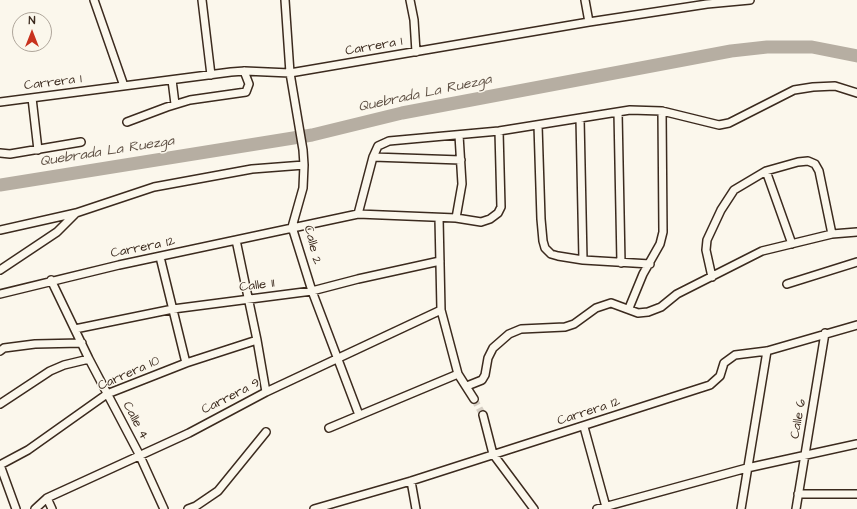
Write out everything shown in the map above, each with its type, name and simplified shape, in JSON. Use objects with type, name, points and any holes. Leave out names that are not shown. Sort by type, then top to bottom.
[{"type":"street","points":[[94,0],[124,86]]},
{"type":"street","points":[[202,0],[211,75]]},
{"type":"street","name":"Calle 2","points":[[284,0],[290,73],[303,150],[304,165],[303,188],[292,227],[312,291],[359,415]]},
{"type":"street","points":[[410,0],[414,20],[416,52]]},
{"type":"street","points":[[585,0],[589,22]]},
{"type":"street","name":"Carrera 1","points":[[0,102],[244,71],[290,73],[707,2],[750,0]]},
{"type":"street","points":[[127,122],[175,104],[246,92],[249,84],[244,71]]},
{"type":"street","points":[[172,80],[175,104]]},
{"type":"street","points":[[358,214],[373,157],[378,146],[389,141],[499,132],[630,110],[662,111],[719,126],[729,123],[794,90],[812,87],[835,86],[857,93]]},
{"type":"street","points":[[32,98],[38,150]]},
{"type":"street","points":[[629,308],[643,274],[660,244],[663,232],[662,111]]},
{"type":"street","points":[[618,112],[621,263]]},
{"type":"street","points":[[580,118],[583,260]]},
{"type":"street","points":[[538,125],[542,241],[545,248],[551,254],[583,260],[650,264]]},
{"type":"street","name":"Carrera 12","points":[[0,294],[51,280],[358,214],[456,218],[481,222],[494,216],[502,207],[499,132]]},
{"type":"street","points":[[456,218],[462,184],[460,135]]},
{"type":"street","points":[[0,153],[10,154],[81,142]]},
{"type":"street","points":[[373,157],[461,160]]},
{"type":"street","points":[[712,277],[706,250],[707,240],[721,210],[734,190],[766,171],[798,162],[815,164],[819,171],[832,234]]},
{"type":"street","points":[[0,230],[76,213],[154,187],[252,169],[304,165]]},
{"type":"street","points":[[766,171],[792,244]]},
{"type":"street","points":[[0,270],[57,232],[76,213]]},
{"type":"street","points":[[439,218],[441,310],[458,374],[474,399]]},
{"type":"street","points":[[467,386],[482,380],[485,375],[488,358],[493,348],[509,334],[521,329],[554,329],[565,327],[574,324],[596,308],[611,303],[629,308],[638,313],[648,312],[661,307],[676,294],[762,251],[832,234],[857,232]]},
{"type":"street","points":[[236,240],[258,340],[266,392]]},
{"type":"street","points":[[160,257],[186,363]]},
{"type":"street","name":"Calle 11","points":[[75,329],[173,309],[312,291],[358,279],[440,262]]},
{"type":"street","points":[[787,284],[857,262]]},
{"type":"street","name":"Calle 4","points":[[51,280],[89,359],[139,454],[164,509]]},
{"type":"street","name":"Carrera 9","points":[[35,509],[48,498],[139,454],[189,433],[266,392],[441,310]]},
{"type":"street","name":"Carrera 12","points":[[314,509],[411,481],[493,454],[584,427],[710,385],[720,376],[724,363],[735,355],[767,351],[857,325]]},
{"type":"street","name":"Calle 6","points":[[796,509],[825,333]]},
{"type":"street","name":"Carrera 10","points":[[0,465],[28,450],[107,394],[186,363],[258,340]]},
{"type":"street","points":[[0,351],[4,348],[35,344],[82,343]]},
{"type":"street","points":[[741,509],[767,351]]},
{"type":"street","points":[[0,404],[50,371],[64,365],[89,359]]},
{"type":"street","points":[[329,428],[458,374]]},
{"type":"street","points":[[483,415],[493,454],[534,509]]},
{"type":"street","points":[[584,427],[606,507]]},
{"type":"street","points":[[188,509],[196,506],[218,491],[266,432]]},
{"type":"street","points":[[597,509],[747,468],[805,454],[857,444]]},
{"type":"street","points":[[0,465],[16,509]]},
{"type":"street","points":[[411,481],[416,509]]},
{"type":"street","points":[[798,494],[857,494]]},
{"type":"street","points":[[48,498],[52,509]]},
{"type":"waterway","name":"Quebrada La Ruezga","points":[[0,185],[312,135],[402,113],[731,51],[767,47],[812,47],[857,56]]},
{"type":"tunnel","points":[[474,399],[483,415]]}]
